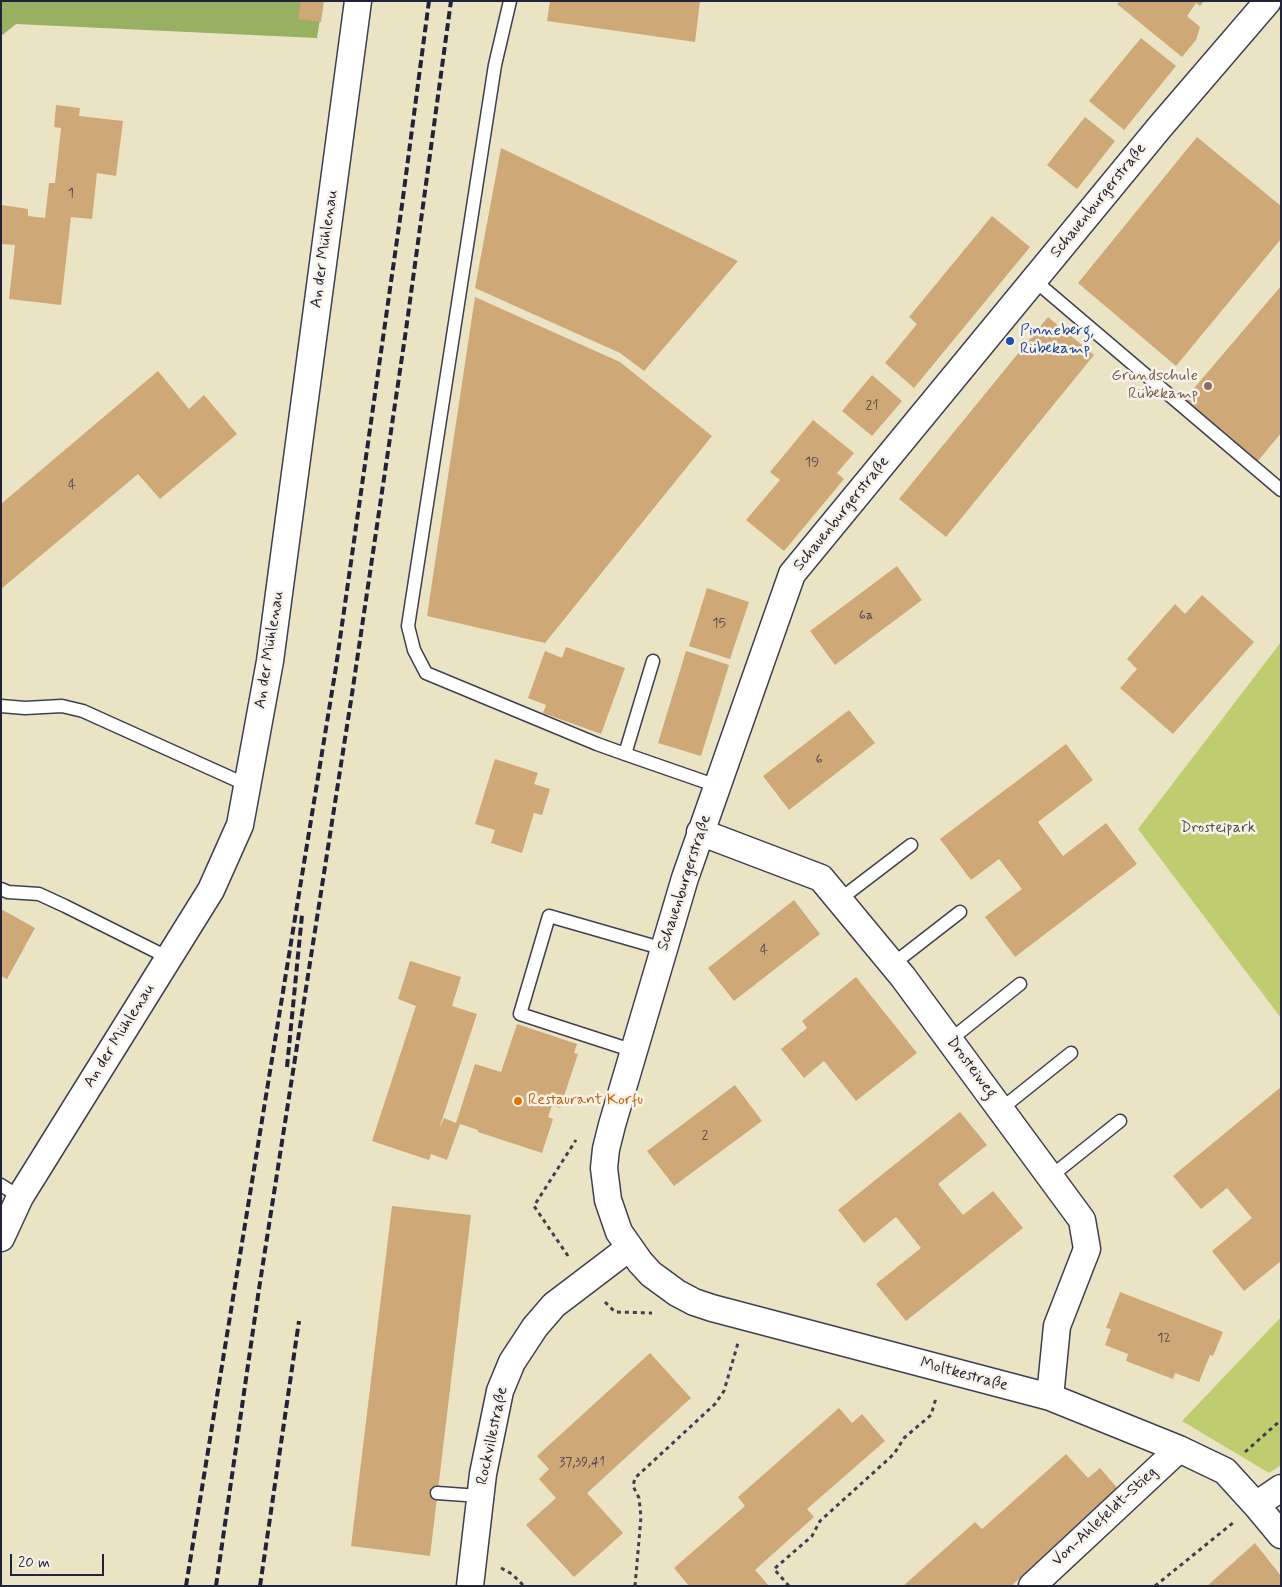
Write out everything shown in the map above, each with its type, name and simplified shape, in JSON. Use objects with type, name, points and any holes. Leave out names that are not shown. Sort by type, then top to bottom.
[{"type":"street","name":"An der Mühlenau","points":[[1,1238],[11,1191],[169,958],[211,890],[240,825],[270,661],[358,1]]},
{"type":"street","name":"Schauenburgerstraße","points":[[629,1248],[619,1232],[608,1200],[604,1168],[606,1149],[700,832],[792,574],[1158,128],[1268,1]]},
{"type":"street","name":"Drosteiweg","points":[[700,832],[821,878],[893,964],[1082,1220],[1087,1249],[1058,1326],[1050,1397]]},
{"type":"street","name":"Moltkestraße","points":[[629,1248],[651,1274],[677,1293],[694,1302],[744,1317],[1050,1397],[1178,1449],[1225,1471],[1281,1535]]},
{"type":"street","name":"Rockvillestraße","points":[[470,1586],[484,1465],[500,1391],[512,1362],[534,1327],[554,1305],[629,1248]]},
{"type":"street","name":"Von-Ahlefeldt-Stieg","points":[[1032,1586],[1178,1449]]},
{"type":"street","points":[[1256,1505],[1281,1488]]},
{"type":"lane","points":[[510,1],[495,64],[408,626],[414,650],[426,673],[625,754],[717,786]]},
{"type":"lane","points":[[1034,280],[1281,490]]},
{"type":"lane","points":[[625,754],[653,662]]},
{"type":"lane","points":[[1,706],[25,708],[62,706],[83,711],[247,785]]},
{"type":"lane","points":[[839,900],[911,845]]},
{"type":"lane","points":[[1,888],[8,892],[40,894],[169,958]]},
{"type":"lane","points":[[893,964],[960,912]]},
{"type":"lane","points":[[634,1051],[520,1014],[543,934],[549,916],[664,949]]},
{"type":"lane","points":[[950,1040],[1020,984]]},
{"type":"lane","points":[[1001,1109],[1071,1053]]},
{"type":"lane","points":[[1050,1177],[1120,1121]]},
{"type":"lane","points":[[437,1493],[480,1496]]},
{"type":"path","points":[[635,1586],[641,1517],[639,1498],[633,1486],[635,1478],[715,1404],[724,1391],[744,1317]]},
{"type":"path","points":[[789,1586],[774,1569],[812,1536],[820,1520],[894,1454],[904,1438],[930,1415],[944,1370]]},
{"type":"path","points":[[1225,1471],[1281,1420]]},
{"type":"path","points":[[1155,1586],[1256,1505]]},
{"type":"green space","points":[[1,1],[323,1],[317,38],[16,24],[1,36]]},
{"type":"green space","name":"Drosteipark","points":[[1281,642],[1281,1018],[1138,829]]},
{"type":"green space","points":[[1281,1317],[1281,1465],[1269,1473],[1182,1421]]},
{"type":"building","points":[[301,1],[324,1],[321,22],[298,19]]},
{"type":"building","points":[[550,1],[700,1],[695,42],[547,21]]},
{"type":"building","points":[[1120,1],[1204,1],[1200,6],[1196,3],[1187,16],[1200,27],[1196,40],[1182,57],[1117,4]]},
{"type":"building","points":[[1141,38],[1176,66],[1124,130],[1089,101]]},
{"type":"building","points":[[56,105],[80,108],[79,116],[123,121],[116,176],[97,173],[92,219],[71,217],[61,305],[9,299],[15,245],[1,244],[2,205],[28,209],[28,216],[45,218],[49,183],[55,183],[61,128],[54,127]]},
{"type":"building","points":[[1085,117],[1115,141],[1077,189],[1047,165]]},
{"type":"building","points":[[1197,137],[1281,206],[1281,239],[1176,366],[1078,283]]},
{"type":"building","points":[[501,148],[738,261],[644,371],[620,353],[475,288]]},
{"type":"building","points":[[992,216],[1030,247],[914,388],[885,363],[917,324],[909,317]]},
{"type":"building","points":[[1281,286],[1281,433],[1257,462],[1184,400]]},
{"type":"building","points":[[475,297],[620,362],[712,436],[545,643],[427,616]]},
{"type":"building","points":[[1048,317],[1094,355],[946,537],[899,499]]},
{"type":"building","points":[[158,371],[189,409],[204,395],[237,434],[160,499],[138,474],[1,589],[1,504]]},
{"type":"building","points":[[872,375],[902,401],[872,436],[842,411]]},
{"type":"building","points":[[813,420],[854,453],[837,473],[844,479],[784,551],[746,520],[780,480],[770,472]]},
{"type":"building","points":[[897,566],[922,600],[835,665],[810,631]]},
{"type":"building","points":[[707,588],[749,602],[730,659],[689,646]]},
{"type":"building","points":[[1202,595],[1254,642],[1173,734],[1120,688],[1137,669],[1127,659],[1175,604],[1185,614]]},
{"type":"building","points":[[566,647],[625,668],[601,734],[543,713],[546,705],[528,698],[545,651],[562,658]]},
{"type":"building","points":[[686,651],[729,665],[701,756],[658,743]]},
{"type":"building","points":[[849,710],[875,743],[789,810],[763,776]]},
{"type":"building","points":[[1066,744],[1093,780],[1038,822],[1063,856],[1106,823],[1137,864],[1015,957],[985,917],[1022,889],[999,859],[971,880],[940,839]]},
{"type":"building","points":[[495,759],[538,773],[534,784],[550,789],[542,815],[534,813],[522,853],[491,843],[495,830],[475,824]]},
{"type":"building","points":[[794,900],[820,934],[734,1001],[708,968]]},
{"type":"building","points":[[1,909],[35,928],[7,979],[1,976]]},
{"type":"building","points":[[410,961],[461,977],[452,1006],[477,1014],[439,1129],[444,1118],[456,1123],[475,1064],[501,1072],[517,1024],[577,1044],[574,1053],[578,1054],[560,1108],[552,1105],[548,1117],[553,1119],[542,1153],[478,1132],[478,1130],[460,1124],[447,1160],[431,1154],[429,1160],[372,1141],[416,1006],[398,999]]},
{"type":"building","points":[[856,977],[917,1053],[856,1101],[824,1061],[804,1078],[781,1049],[807,1028],[802,1021]]},
{"type":"building","points":[[735,1085],[762,1121],[674,1186],[647,1151]]},
{"type":"building","points":[[1281,1087],[1281,1261],[1244,1291],[1212,1251],[1252,1218],[1227,1188],[1201,1209],[1173,1176]]},
{"type":"building","points":[[960,1112],[987,1145],[938,1184],[963,1215],[993,1191],[1023,1228],[906,1321],[876,1284],[921,1248],[896,1217],[864,1243],[838,1210]]},
{"type":"building","points":[[392,1206],[471,1215],[430,1556],[351,1546]]},
{"type":"building","points":[[1120,1292],[1223,1332],[1213,1356],[1210,1355],[1199,1382],[1175,1373],[1173,1379],[1126,1361],[1128,1354],[1105,1345],[1111,1329],[1106,1328]]},
{"type":"building","points":[[650,1353],[691,1398],[587,1493],[623,1533],[574,1577],[526,1525],[556,1498],[539,1479],[549,1469],[537,1456]]},
{"type":"building","points":[[839,1408],[852,1423],[862,1414],[885,1441],[807,1509],[814,1517],[755,1570],[769,1586],[689,1586],[674,1568],[745,1506],[738,1497]]},
{"type":"building","points":[[1066,1454],[1088,1478],[1100,1468],[1119,1490],[1011,1586],[903,1586],[975,1522],[982,1529]]},
{"type":"building","points":[[1255,1543],[1281,1576],[1281,1586],[1207,1586]]},
{"type":"railway","points":[[186,1586],[336,667],[429,1]]},
{"type":"railway","points":[[216,1586],[259,1289],[352,694],[406,330],[451,1]]},
{"type":"railway","points":[[287,1067],[302,915]]},
{"type":"railway","points":[[260,1586],[299,1321]]},
{"type":"place","name":"Pinneberg, Rübekamp","points":[[1010,341]]},
{"type":"place","name":"Grundschule Rübekamp","points":[[1208,386]]},
{"type":"place","name":"Restaurant Korfu","points":[[518,1101]]}]
